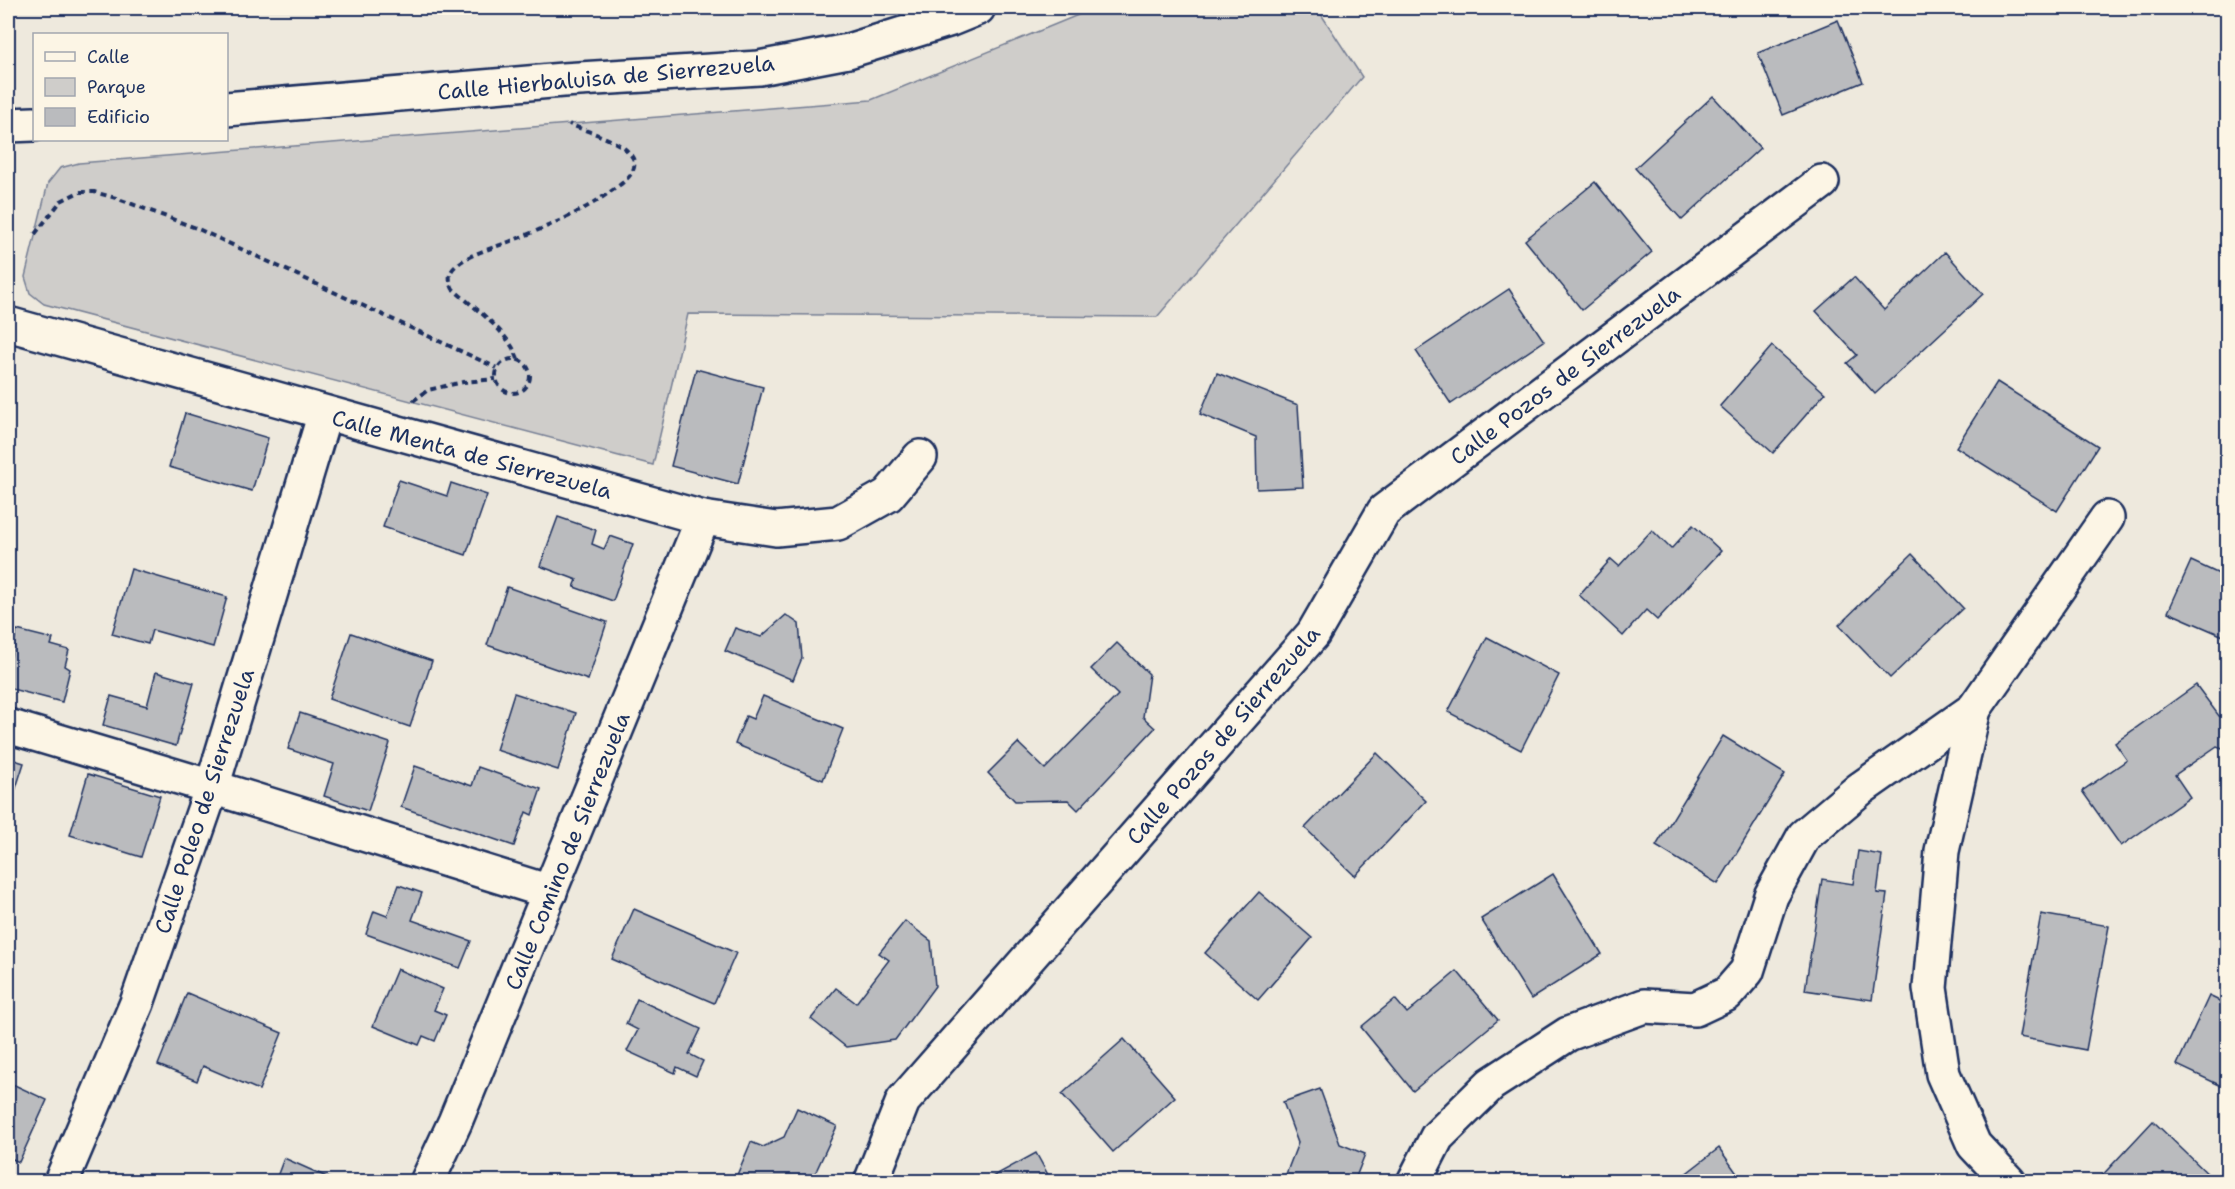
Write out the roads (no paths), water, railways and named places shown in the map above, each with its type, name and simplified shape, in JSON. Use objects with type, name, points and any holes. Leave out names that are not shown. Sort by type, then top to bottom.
[{"type":"street","name":"Calle Hierbaluisa de Sierrezuela","points":[[228,109],[563,80],[759,68],[848,51],[951,19],[978,8]]},
{"type":"street","name":"Calle Pozos de Sierrezuela","points":[[871,1182],[903,1101],[1313,634],[1384,512],[1822,182]]},
{"type":"street","name":"Calle Menta de Sierrezuela","points":[[8,324],[703,518],[776,529],[838,523],[888,495],[920,457]]},
{"type":"street","name":"Calle Poleo de Sierrezuela","points":[[61,1182],[137,1003],[212,787],[325,413]]},
{"type":"street","name":"Calle Comino de Sierrezuela","points":[[427,1182],[455,1122],[703,518]]},
{"type":"street","points":[[1414,1182],[1437,1137],[1491,1084],[1568,1034],[1644,1006],[1695,1009],[1727,994],[1747,971],[1771,896],[1804,836],[1860,789],[1974,709],[2108,518]]},
{"type":"street","points":[[1974,709],[1942,851],[1930,988],[1943,1074],[1974,1145],[2009,1182]]},
{"type":"street","points":[[8,726],[550,892]]}]
